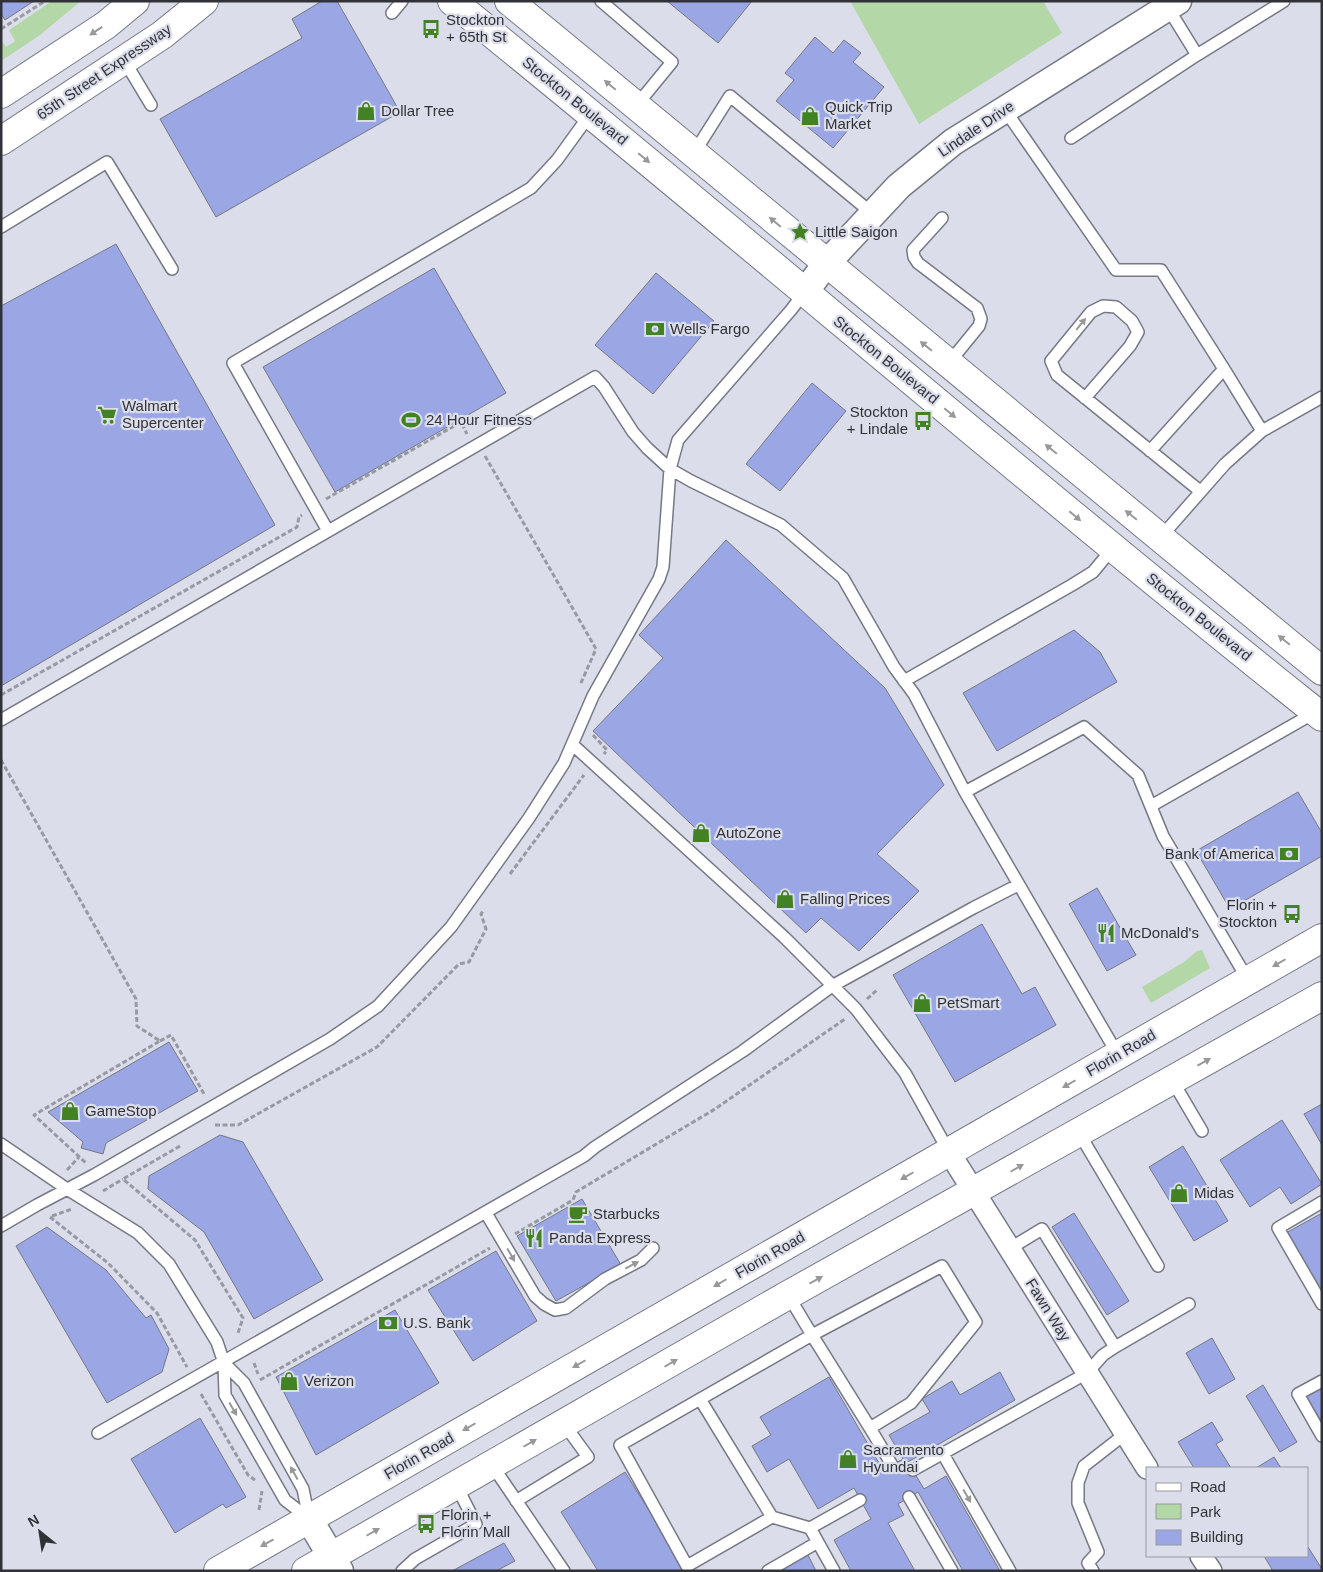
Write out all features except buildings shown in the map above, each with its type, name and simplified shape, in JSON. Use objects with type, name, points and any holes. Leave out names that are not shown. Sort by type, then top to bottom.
[{"type":"main road","points":[[1,94],[106,25],[135,1]]},
{"type":"main road","name":"65th Street Expressway","points":[[1,140],[162,35],[204,1]]},
{"type":"main road","name":"Stockton Boulevard","points":[[452,1],[590,113],[804,293],[1113,548],[1318,715]]},
{"type":"main road","points":[[509,1],[1322,671]]},
{"type":"main road","points":[[1,110],[20,98],[49,62]]},
{"type":"main road","name":"Florin Road","points":[[218,1571],[1322,938]]},
{"type":"main road","points":[[306,1571],[336,1564],[456,1485],[788,1295],[1322,996]]},
{"type":"street","name":"Lindale Drive","points":[[804,293],[826,264],[899,186],[953,142],[1173,5]]},
{"type":"street","name":"Fawn Way","points":[[949,1152],[1146,1467]]},
{"type":"street","points":[[310,1519],[336,1564]]},
{"type":"street","points":[[1202,1557],[1211,1571]]},
{"type":"lane","points":[[392,13],[402,1]]},
{"type":"lane","points":[[601,1],[672,62],[636,106]]},
{"type":"lane","points":[[1071,138],[1197,55],[1284,1]]},
{"type":"lane","points":[[1173,5],[1197,55]]},
{"type":"lane","points":[[124,60],[151,105]]},
{"type":"lane","points":[[693,154],[730,96],[873,214]]},
{"type":"lane","points":[[1005,110],[1116,270],[1161,270],[1262,431]]},
{"type":"lane","points":[[328,531],[233,363],[531,188],[557,160],[590,113]]},
{"type":"lane","points":[[1,227],[107,162],[172,269]]},
{"type":"lane","points":[[942,218],[913,250],[914,257],[918,263],[976,308],[981,319],[979,326],[948,364]]},
{"type":"lane","points":[[1,1226],[330,1039],[378,1006],[452,927],[529,818],[562,766],[573,745],[592,696],[659,579],[663,567],[670,469],[678,440],[804,293]]},
{"type":"lane","points":[[1085,398],[1130,346],[1138,332],[1132,321],[1116,308],[1103,306],[1091,312],[1050,361],[1057,375],[1085,398],[1150,451],[1200,491]]},
{"type":"lane","points":[[1150,451],[1224,369]]},
{"type":"lane","points":[[1,720],[595,376],[633,432],[670,469],[781,525],[843,578],[894,667],[914,694],[965,792],[1118,1055]]},
{"type":"lane","points":[[1160,538],[1225,464],[1262,431],[1322,397]]},
{"type":"lane","points":[[904,680],[1072,585],[1092,572],[1113,548]]},
{"type":"lane","points":[[1151,806],[1318,715]]},
{"type":"lane","points":[[965,792],[1084,727],[1138,775],[1163,836],[1248,980]]},
{"type":"lane","points":[[573,745],[784,937],[856,1009],[905,1073],[949,1152]]},
{"type":"lane","points":[[98,1433],[224,1363],[584,1156],[595,1147],[743,1052],[832,986],[1018,885]]},
{"type":"lane","points":[[1172,1080],[1202,1131]]},
{"type":"lane","points":[[1079,1133],[1158,1266]]},
{"type":"lane","points":[[1,1144],[67,1189],[138,1233],[169,1264],[217,1342],[224,1363],[225,1395],[285,1500],[310,1519]]},
{"type":"lane","points":[[1322,1202],[1278,1228],[1322,1304]]},
{"type":"lane","points":[[486,1213],[535,1296],[555,1310],[566,1308],[605,1279],[640,1260],[653,1248]]},
{"type":"lane","points":[[1010,1249],[1042,1229],[1116,1347]]},
{"type":"lane","points":[[772,1517],[688,1566],[620,1445],[812,1335],[942,1266],[976,1322],[911,1402],[870,1428]]},
{"type":"lane","points":[[788,1295],[892,1465]]},
{"type":"lane","points":[[913,1470],[1087,1373],[1103,1355],[1189,1304]]},
{"type":"lane","points":[[224,1363],[244,1383],[303,1489],[310,1519]]},
{"type":"lane","points":[[1322,1381],[1298,1394],[1322,1436]]},
{"type":"lane","points":[[700,1399],[772,1517],[810,1528],[834,1571]]},
{"type":"lane","points":[[516,1501],[588,1458],[564,1424]]},
{"type":"lane","points":[[1093,1571],[1088,1563],[1098,1552],[1078,1503],[1078,1483],[1084,1466],[1126,1434]]},
{"type":"lane","points":[[942,1454],[1010,1571]]},
{"type":"lane","points":[[492,1465],[564,1571]]},
{"type":"lane","points":[[402,1571],[415,1559],[476,1524],[456,1485]]},
{"type":"lane","points":[[909,1497],[952,1571]]},
{"type":"lane","points":[[810,1528],[860,1500]]},
{"type":"lane","points":[[768,1571],[818,1542]]},
{"type":"path","points":[[1,29],[45,1]]},
{"type":"path","points":[[1,695],[297,527],[298,517],[327,498],[461,422],[468,436],[491,466],[596,649],[579,687]]},
{"type":"path","points":[[510,875],[579,780],[607,750],[581,724]]},
{"type":"path","points":[[1,760],[136,999],[137,1026],[160,1041]]},
{"type":"path","points":[[208,1129],[216,1124],[238,1125],[377,1047],[459,964],[469,962],[486,929],[481,914],[487,906]]},
{"type":"path","points":[[260,1380],[573,1200],[576,1192],[714,1109],[844,1021],[877,990]]},
{"type":"path","points":[[79,1157],[34,1115],[171,1035],[204,1094],[196,1098]]},
{"type":"path","points":[[104,1191],[182,1144]]},
{"type":"path","points":[[85,1162],[94,1157]]},
{"type":"path","points":[[123,1179],[195,1240],[243,1318],[238,1333]]},
{"type":"path","points":[[50,1217],[108,1263],[157,1313],[187,1368]]},
{"type":"path","points":[[200,1394],[248,1475],[258,1482]]},
{"type":"path","points":[[259,1510],[262,1492],[260,1487]]},
{"type":"green space","points":[[52,1],[81,1],[40,35],[1,61],[1,40],[6,47],[15,41],[9,30]]},
{"type":"green space","points":[[850,1],[1043,1],[1062,33],[919,124]]},
{"type":"green space","points":[[1202,950],[1210,968],[1151,1003],[1142,987],[1184,962],[1197,951]]},
{"type":"place","name":"Stockton + 65th St","points":[[431,29]]},
{"type":"place","name":"Dollar Tree","points":[[366,111]]},
{"type":"place","name":"Quick Trip Market","points":[[810,116]]},
{"type":"place","name":"Little Saigon","points":[[800,232]]},
{"type":"place","name":"Wells Fargo","points":[[655,329]]},
{"type":"place","name":"Walmart Supercenter","points":[[107,415]]},
{"type":"place","name":"24 Hour Fitness","points":[[411,420]]},
{"type":"place","name":"Stockton + Lindale","points":[[923,421]]},
{"type":"place","name":"AutoZone","points":[[701,833]]},
{"type":"place","name":"Bank of America","points":[[1289,854]]},
{"type":"place","name":"Falling Prices","points":[[785,899]]},
{"type":"place","name":"Florin + Stockton","points":[[1292,914]]},
{"type":"place","name":"McDonald's","points":[[1106,933]]},
{"type":"place","name":"PetSmart","points":[[922,1003]]},
{"type":"place","name":"GameStop","points":[[70,1111]]},
{"type":"place","name":"Midas","points":[[1179,1193]]},
{"type":"place","name":"Starbucks","points":[[578,1214]]},
{"type":"place","name":"Panda Express","points":[[534,1238]]},
{"type":"place","name":"U.S. Bank","points":[[388,1323]]},
{"type":"place","name":"Verizon","points":[[289,1381]]},
{"type":"place","name":"Sacramento Hyundai","points":[[848,1459]]},
{"type":"place","name":"Florin + Florin Mall","points":[[426,1524]]}]
